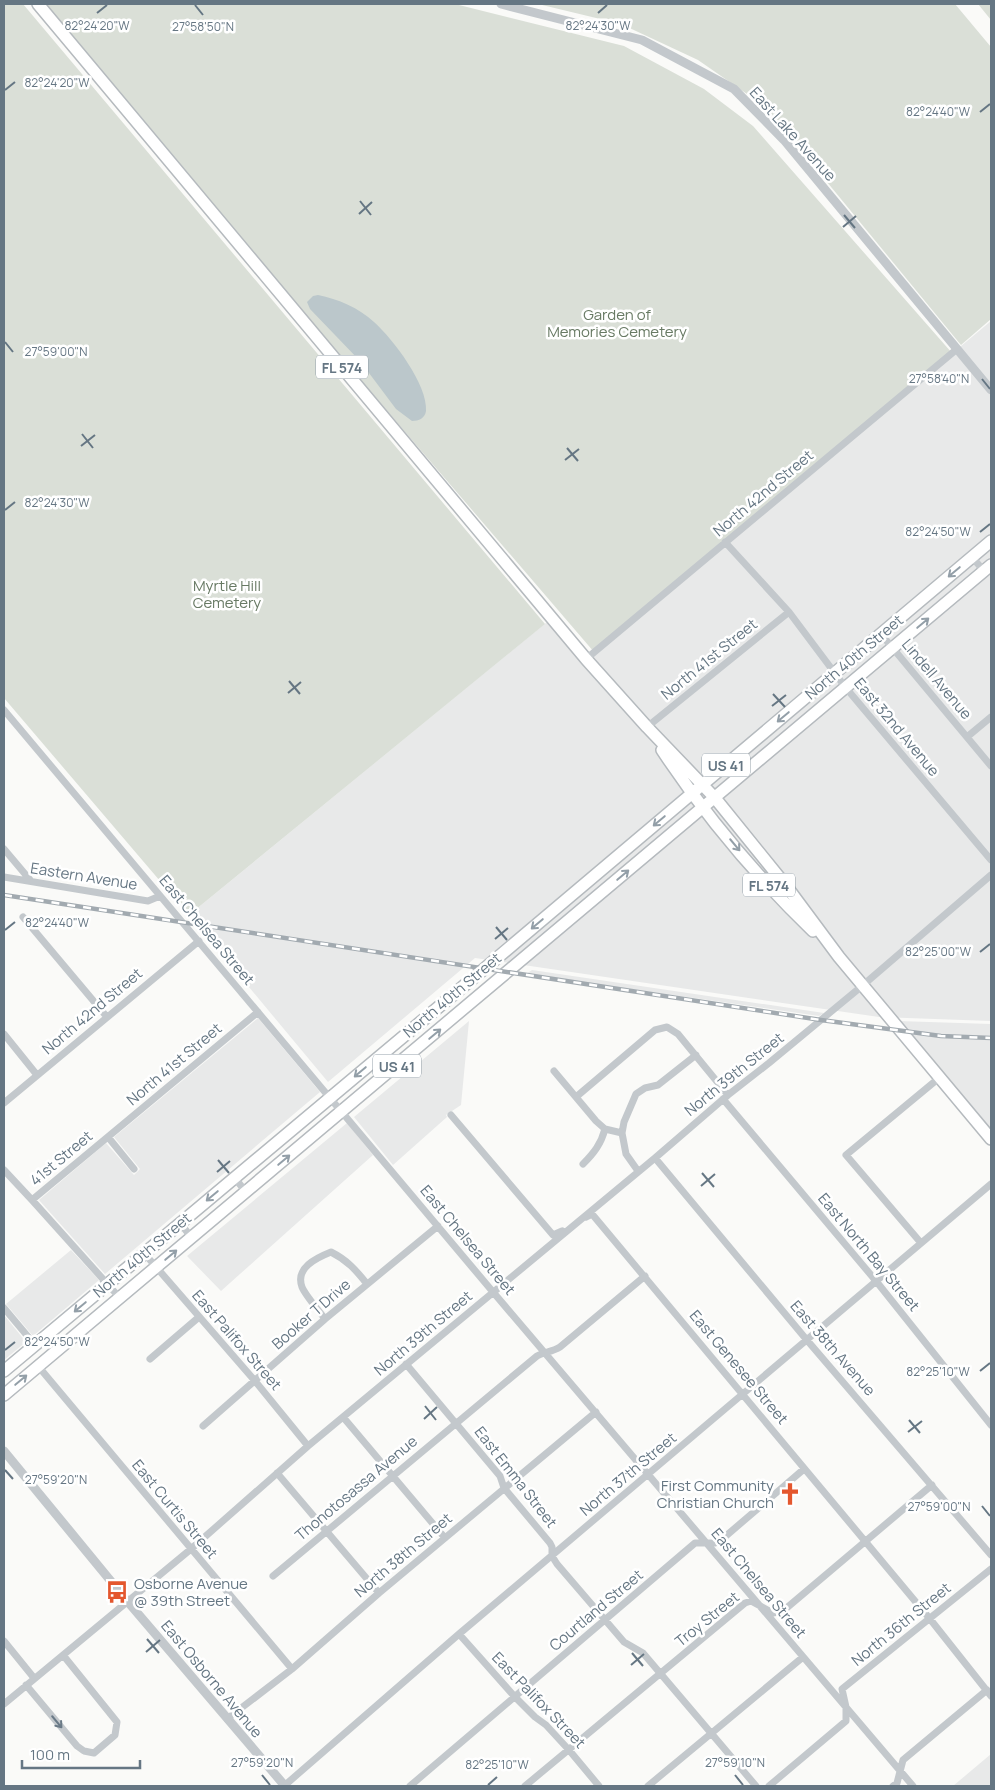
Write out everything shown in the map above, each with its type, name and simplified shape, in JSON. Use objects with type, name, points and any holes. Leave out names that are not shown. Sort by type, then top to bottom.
[{"type":"main road","name":"FL 574","points":[[38,4],[586,659],[647,727],[716,798],[862,986],[991,1139]]},
{"type":"main road","name":"North 40th Street","points":[[4,1371],[991,541]]},
{"type":"main road","name":"North 40th Street","points":[[4,1395],[988,568]]},
{"type":"main road","name":"FL 574","points":[[647,727],[704,808],[796,915],[839,957]]},
{"type":"street","name":"East Lake Avenue","points":[[500,4],[642,40],[734,89],[784,140],[991,390]]},
{"type":"street","name":"North 42nd Street","points":[[586,659],[957,349]]},
{"type":"street","name":"East 32nd Avenue","points":[[725,542],[789,612],[834,674],[991,860]]},
{"type":"street","points":[[972,557],[988,568]]},
{"type":"street","name":"North 41st Street","points":[[647,727],[789,612]]},
{"type":"street","name":"Lindell Avenue","points":[[882,634],[991,766]]},
{"type":"street","name":"East Chelsea Street","points":[[4,710],[493,1292],[913,1786]]},
{"type":"street","points":[[967,737],[991,717]]},
{"type":"street","points":[[4,849],[31,881]]},
{"type":"street","points":[[862,986],[991,875]]},
{"type":"street","name":"Eastern Avenue","points":[[4,877],[148,901],[160,896]]},
{"type":"street","points":[[575,892],[586,906]]},
{"type":"street","points":[[23,917],[107,1017]]},
{"type":"street","name":"North 42nd Street","points":[[4,1103],[199,941]]},
{"type":"street","name":"North 39th Street","points":[[4,1704],[191,1549],[308,1446],[862,986]]},
{"type":"street","points":[[445,1000],[457,1015]]},
{"type":"street","name":"North 41st Street","points":[[108,1137],[258,1012]]},
{"type":"street","name":"East North Bay Street","points":[[576,1097],[655,1030],[667,1027],[673,1030],[696,1055],[726,1097],[991,1425]]},
{"type":"street","points":[[4,1034],[37,1075]]},
{"type":"street","points":[[638,1171],[626,1154],[622,1133],[624,1122],[636,1094],[645,1088],[658,1085],[696,1055]]},
{"type":"street","points":[[554,1071],[605,1128],[622,1133]]},
{"type":"street","points":[[921,1243],[846,1155],[939,1078]]},
{"type":"street","name":"East Genesee Street","points":[[451,1115],[553,1235],[592,1214],[744,1394],[989,1693]]},
{"type":"street","points":[[583,1164],[596,1150],[602,1140],[605,1128]]},
{"type":"street","points":[[108,1137],[134,1169]]},
{"type":"street","name":"41st Street","points":[[32,1200],[108,1137]]},
{"type":"street","name":"East 38th Avenue","points":[[655,1158],[806,1339],[991,1555]]},
{"type":"street","points":[[4,1170],[120,1298]]},
{"type":"street","points":[[234,1178],[246,1192]]},
{"type":"street","name":"North 37th Street","points":[[284,1786],[459,1634],[991,1184]]},
{"type":"street","points":[[180,1223],[192,1238]]},
{"type":"street","name":"Booker T Drive","points":[[203,1426],[325,1319],[438,1226]]},
{"type":"street","points":[[325,1319],[302,1287],[301,1277],[306,1265],[317,1257],[331,1252],[354,1267],[367,1284]]},
{"type":"street","name":"East Palifox Street","points":[[144,1253],[255,1381],[308,1446]]},
{"type":"street","name":"Thonotosassa Avenue","points":[[272,1576],[536,1356],[560,1348],[645,1276]]},
{"type":"street","points":[[4,1308],[34,1345]]},
{"type":"street","points":[[150,1359],[199,1317]]},
{"type":"street","name":"East Emma Street","points":[[406,1364],[500,1476],[504,1488],[550,1543],[552,1556],[624,1642],[643,1653],[756,1786]]},
{"type":"street","name":"East Curtis Street","points":[[38,1366],[292,1669]]},
{"type":"street","name":"North 38th Street","points":[[227,1719],[292,1669],[379,1593],[596,1412]]},
{"type":"street","points":[[342,1418],[445,1538]]},
{"type":"street","name":"East Osborne Avenue","points":[[4,1451],[128,1602],[284,1786]]},
{"type":"street","name":"Courtland Street","points":[[410,1786],[695,1543],[715,1543],[720,1541],[804,1469]]},
{"type":"street","points":[[277,1473],[379,1593]]},
{"type":"street","name":"Troy Street","points":[[525,1786],[745,1603],[751,1601],[773,1613],[783,1611],[932,1485]]},
{"type":"street","name":"North 36th Street","points":[[846,1707],[842,1689],[991,1569]]},
{"type":"street","name":"East Palifox Street","points":[[459,1634],[514,1697],[569,1750],[599,1786]]},
{"type":"street","points":[[4,1642],[34,1678]]},
{"type":"street","points":[[26,1685],[77,1746],[84,1752],[94,1753],[115,1735],[117,1722],[63,1655]]},
{"type":"street","points":[[648,1786],[803,1656]]},
{"type":"street","points":[[892,1786],[896,1783],[903,1760],[989,1693]]},
{"type":"street","points":[[769,1786],[846,1721],[846,1707]]},
{"type":"shaded area","points":[[318,295],[341,302],[362,312],[390,339],[408,363],[421,389],[426,411],[423,417],[412,421],[396,409],[360,361],[310,309],[307,302],[313,296]]},
{"type":"shaded area","points":[[991,321],[991,1021],[879,1017],[475,958],[328,1082],[189,915],[552,618],[586,659]]},
{"type":"shaded area","points":[[532,970],[824,1013],[819,1016],[526,974]]},
{"type":"shaded area","points":[[258,1018],[320,1092],[105,1274],[39,1200],[106,1143],[134,1175],[140,1169],[114,1137]]},
{"type":"shaded area","points":[[469,1021],[461,1105],[446,1115],[447,1117],[393,1165],[354,1117]]},
{"type":"shaded area","points":[[898,1021],[991,1024],[991,1132]]},
{"type":"shaded area","points":[[347,1123],[373,1155],[221,1291],[187,1256]]},
{"type":"shaded area","points":[[71,1250],[99,1280],[33,1336],[6,1304]]},
{"type":"shaded area","points":[[4,1315],[26,1342],[4,1360]]},
{"type":"shaded area","points":[[991,1754],[991,1786],[953,1786]]},
{"type":"green space","name":"Myrtle Hill Cemetery","points":[[4,4],[23,4],[545,624],[189,915],[4,698]]},
{"type":"green space","name":"Garden of Memories Cemetery","points":[[45,4],[455,4],[624,46],[704,89],[753,126],[952,353],[594,652],[357,376]]},
{"type":"green space","points":[[538,4],[955,4],[991,47],[991,319],[961,345],[790,137],[747,94],[698,60],[621,24]]},
{"type":"green space","points":[[978,4],[991,4],[991,20]]},
{"type":"railway","points":[[4,895],[821,1020],[941,1036],[991,1038]]},
{"type":"place","name":"First Community Christian Church","points":[[790,1494]]},
{"type":"place","name":"Osborne Avenue @ 39th Street","points":[[117,1592]]}]
